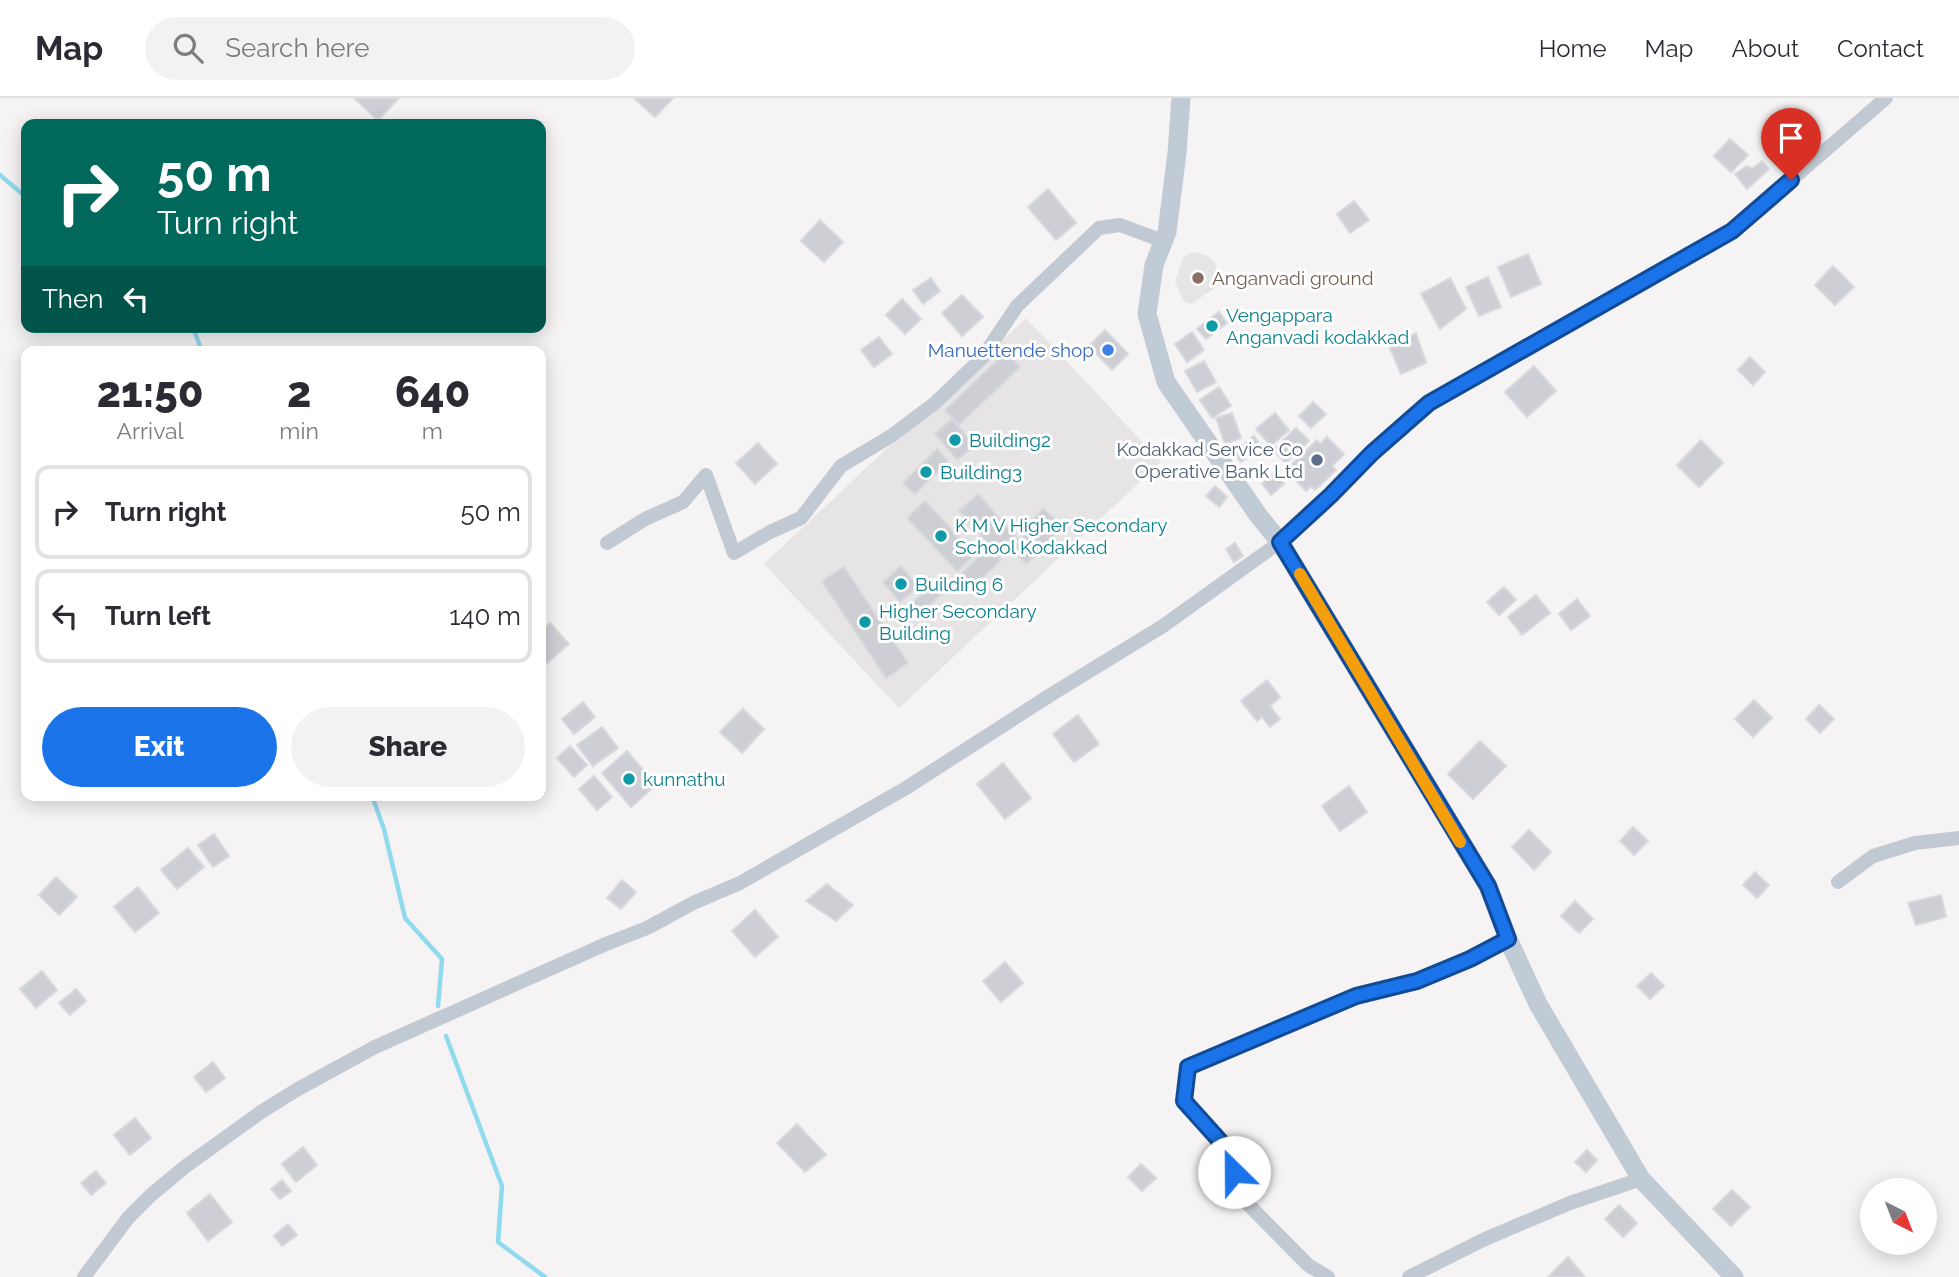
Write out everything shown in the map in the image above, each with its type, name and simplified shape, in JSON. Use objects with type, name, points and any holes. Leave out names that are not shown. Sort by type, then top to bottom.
[{"type":"main road","points":[[1181,98],[1167,232],[1154,265],[1147,314],[1166,382],[1280,542],[1488,886],[1508,939],[1556,1038],[1641,1179],[1734,1277]]},
{"type":"street","points":[[84,1277],[128,1218],[151,1195],[261,1112],[332,1069],[375,1047],[647,928],[740,883],[934,772],[1052,694],[1163,626],[1280,542],[1372,453],[1429,403],[1732,231],[1886,98]]},
{"type":"street","points":[[607,543],[645,519],[683,502],[706,475],[734,553],[801,518],[841,466],[891,436],[935,403],[982,358],[1017,306],[1099,228],[1120,225],[1163,241]]},
{"type":"street","points":[[1838,882],[1873,856],[1915,843],[1959,838]]},
{"type":"street","points":[[1328,1277],[1308,1265],[1238,1194],[1229,1151],[1184,1101],[1188,1067],[1356,996],[1417,981],[1470,959],[1508,939]]},
{"type":"street","points":[[1409,1277],[1485,1239],[1570,1203],[1641,1179]]},
{"type":"shaded area","name":"Anganvadi ground","points":[[1193,252],[1206,255],[1215,263],[1221,284],[1191,304],[1184,302],[1175,282],[1183,258]]},
{"type":"shaded area","points":[[1026,318],[1161,462],[899,708],[764,564]]},
{"type":"building","points":[[354,98],[399,98],[377,119]]},
{"type":"building","points":[[634,98],[673,98],[655,117]]},
{"type":"building","points":[[1730,139],[1748,155],[1731,172],[1714,156]]},
{"type":"building","points":[[1762,161],[1769,169],[1747,189],[1735,174],[1747,166],[1752,169]]},
{"type":"building","points":[[1048,189],[1076,223],[1056,240],[1028,207]]},
{"type":"building","points":[[1354,201],[1369,220],[1350,233],[1337,214]]},
{"type":"building","points":[[820,220],[843,242],[824,262],[801,241]]},
{"type":"building","points":[[1528,254],[1541,284],[1511,297],[1498,267]]},
{"type":"building","points":[[1833,266],[1854,287],[1835,305],[1815,285]]},
{"type":"building","points":[[1488,277],[1501,307],[1479,316],[1466,287]]},
{"type":"building","points":[[931,278],[940,291],[923,304],[913,290]]},
{"type":"building","points":[[1450,278],[1466,309],[1440,329],[1421,294]]},
{"type":"building","points":[[962,295],[983,317],[962,336],[942,313]]},
{"type":"building","points":[[902,299],[921,319],[905,334],[886,315]]},
{"type":"building","name":"Vengappara Anganvadi kodakkad","points":[[1219,312],[1227,323],[1206,339],[1197,329]]},
{"type":"building","name":"Manuettende shop","points":[[1105,330],[1128,354],[1112,370],[1089,346]]},
{"type":"building","points":[[1192,332],[1204,350],[1187,362],[1175,344]]},
{"type":"building","points":[[1416,333],[1426,363],[1401,374],[1390,348]]},
{"type":"building","points":[[879,337],[892,354],[874,367],[861,350]]},
{"type":"building","points":[[1006,352],[1020,367],[959,425],[945,410]]},
{"type":"building","points":[[1750,357],[1765,372],[1753,385],[1738,370]]},
{"type":"building","points":[[1204,361],[1216,382],[1197,392],[1185,371]]},
{"type":"building","points":[[1534,366],[1556,391],[1527,417],[1505,392]]},
{"type":"building","points":[[1219,387],[1231,406],[1212,418],[1200,400]]},
{"type":"building","points":[[1313,402],[1326,414],[1311,428],[1299,416]]},
{"type":"building","points":[[1232,413],[1241,438],[1225,444],[1216,418]]},
{"type":"building","points":[[1275,413],[1289,430],[1271,446],[1256,429]]},
{"type":"building","name":"Building2","points":[[952,419],[974,445],[957,460],[935,434]]},
{"type":"building","points":[[1296,428],[1309,441],[1286,463],[1273,450]]},
{"type":"building","points":[[1254,436],[1261,446],[1241,462],[1234,453]]},
{"type":"building","name":"Kodakkad Service Co Operative Bank Ltd","points":[[1327,437],[1344,454],[1332,466],[1336,470],[1315,490],[1311,486],[1306,491],[1286,470],[1317,440],[1320,444]]},
{"type":"building","points":[[1701,440],[1723,463],[1699,487],[1677,465]]},
{"type":"building","points":[[758,443],[777,464],[755,484],[736,463]]},
{"type":"building","name":"Building3","points":[[937,449],[948,461],[915,494],[903,483]]},
{"type":"building","points":[[1274,473],[1284,484],[1271,495],[1262,484]]},
{"type":"building","points":[[1215,486],[1227,497],[1219,507],[1206,496]]},
{"type":"building","points":[[978,494],[1018,539],[999,556],[959,511]]},
{"type":"building","name":"K M V Higher Secondary School Kodakkad","points":[[925,501],[975,555],[957,571],[907,518]]},
{"type":"building","points":[[1043,508],[1062,526],[1027,564],[1011,550],[1036,523],[1033,520]]},
{"type":"building","points":[[1235,543],[1243,556],[1234,562],[1226,549]]},
{"type":"building","points":[[988,547],[1001,560],[973,587],[960,575]]},
{"type":"building","name":"Building 6","points":[[901,566],[918,587],[900,602],[883,582]]},
{"type":"building","name":"Higher Secondary Building","points":[[844,567],[908,663],[886,678],[822,581]]},
{"type":"building","points":[[940,578],[949,588],[918,615],[910,605]]},
{"type":"building","points":[[1504,587],[1516,600],[1499,615],[1487,602]]},
{"type":"building","points":[[1536,595],[1550,613],[1522,635],[1508,617]]},
{"type":"building","points":[[1577,599],[1590,616],[1571,630],[1559,614]]},
{"type":"building","points":[[550,623],[569,644],[546,664],[546,627]]},
{"type":"building","points":[[1267,680],[1280,697],[1270,706],[1280,719],[1270,727],[1262,717],[1257,721],[1241,701]]},
{"type":"building","points":[[1754,700],[1772,718],[1753,737],[1735,719]]},
{"type":"building","points":[[583,702],[595,717],[574,734],[562,719]]},
{"type":"building","points":[[1819,705],[1834,719],[1820,733],[1806,719]]},
{"type":"building","points":[[743,709],[764,729],[742,753],[720,732]]},
{"type":"building","points":[[1078,715],[1099,744],[1074,762],[1053,734]]},
{"type":"building","points":[[602,727],[618,748],[593,766],[577,745]]},
{"type":"building","points":[[1480,741],[1506,766],[1473,799],[1448,774]]},
{"type":"building","points":[[570,746],[587,765],[574,777],[557,758]]},
{"type":"building","name":"kunnathu","points":[[627,751],[656,785],[631,807],[602,773]]},
{"type":"building","points":[[1003,763],[1031,798],[1005,819],[977,784]]},
{"type":"building","points":[[594,776],[612,797],[597,810],[579,789]]},
{"type":"building","points":[[1349,786],[1367,812],[1340,831],[1322,806]]},
{"type":"building","points":[[1633,827],[1648,841],[1634,855],[1620,841]]},
{"type":"building","points":[[1529,830],[1551,852],[1534,870],[1512,847]]},
{"type":"building","points":[[214,834],[229,856],[213,867],[198,845]]},
{"type":"building","points":[[188,848],[204,867],[177,889],[161,870]]},
{"type":"building","points":[[1755,872],[1769,885],[1757,898],[1743,885]]},
{"type":"building","points":[[56,877],[77,897],[59,915],[39,895]]},
{"type":"building","points":[[622,880],[636,892],[621,909],[607,898]]},
{"type":"building","points":[[827,884],[853,905],[836,921],[806,901]]},
{"type":"building","points":[[138,887],[159,913],[135,932],[114,907]]},
{"type":"building","points":[[1941,895],[1946,917],[1916,925],[1908,903]]},
{"type":"building","points":[[1575,901],[1593,919],[1579,933],[1561,916]]},
{"type":"building","points":[[755,910],[778,937],[755,957],[732,931]]},
{"type":"building","points":[[1005,962],[1023,983],[1001,1002],[983,981]]},
{"type":"building","points":[[42,971],[57,990],[36,1008],[20,989]]},
{"type":"building","points":[[1651,973],[1664,986],[1650,999],[1637,986]]},
{"type":"building","points":[[76,989],[86,1001],[70,1015],[59,1003]]},
{"type":"building","points":[[213,1062],[225,1078],[206,1092],[194,1077]]},
{"type":"building","points":[[135,1118],[151,1138],[130,1155],[114,1135]]},
{"type":"building","points":[[797,1124],[826,1155],[805,1172],[777,1143]]},
{"type":"building","points":[[303,1147],[317,1165],[296,1182],[282,1164]]},
{"type":"building","points":[[1587,1150],[1597,1160],[1586,1172],[1575,1162]]},
{"type":"building","points":[[1141,1164],[1156,1178],[1142,1191],[1128,1177]]},
{"type":"building","points":[[96,1171],[106,1183],[91,1195],[81,1183]]},
{"type":"building","points":[[282,1180],[291,1191],[280,1199],[271,1189]]},
{"type":"building","points":[[1732,1190],[1750,1207],[1731,1226],[1713,1209]]},
{"type":"building","points":[[210,1194],[232,1222],[208,1241],[187,1213]]},
{"type":"building","points":[[1619,1205],[1637,1223],[1623,1237],[1605,1219]]},
{"type":"building","points":[[288,1224],[297,1235],[282,1246],[274,1236]]},
{"type":"building","points":[[1568,1257],[1585,1277],[1548,1277]]},
{"type":"waterway","points":[[0,175],[21,193]]},
{"type":"waterway","points":[[195,333],[200,346]]},
{"type":"waterway","points":[[374,801],[384,829],[405,918],[442,959],[438,1006]]},
{"type":"waterway","points":[[446,1036],[502,1186],[498,1242],[545,1277]]},
{"type":"slow traffic","points":[[1300,574],[1460,842]]},
{"type":"place","name":"Anganvadi ground","points":[[1198,278]]},
{"type":"place","name":"Vengappara Anganvadi kodakkad","points":[[1212,326]]},
{"type":"place","name":"Manuettende shop","points":[[1108,350]]},
{"type":"place","name":"Building2","points":[[955,440]]},
{"type":"place","name":"Kodakkad Service Co Operative Bank Ltd","points":[[1317,460]]},
{"type":"place","name":"Building3","points":[[926,472]]},
{"type":"place","name":"K M V Higher Secondary School Kodakkad","points":[[941,536]]},
{"type":"place","name":"Building 6","points":[[901,584]]},
{"type":"place","name":"Higher Secondary Building","points":[[865,622]]},
{"type":"place","name":"kunnathu","points":[[629,779]]},
{"type":"route","points":[[1234,1172],[1229,1151],[1184,1101],[1188,1067],[1356,996],[1417,981],[1470,959],[1508,939],[1488,886],[1280,542],[1396,430],[1429,403],[1732,231],[1791,180]]}]
